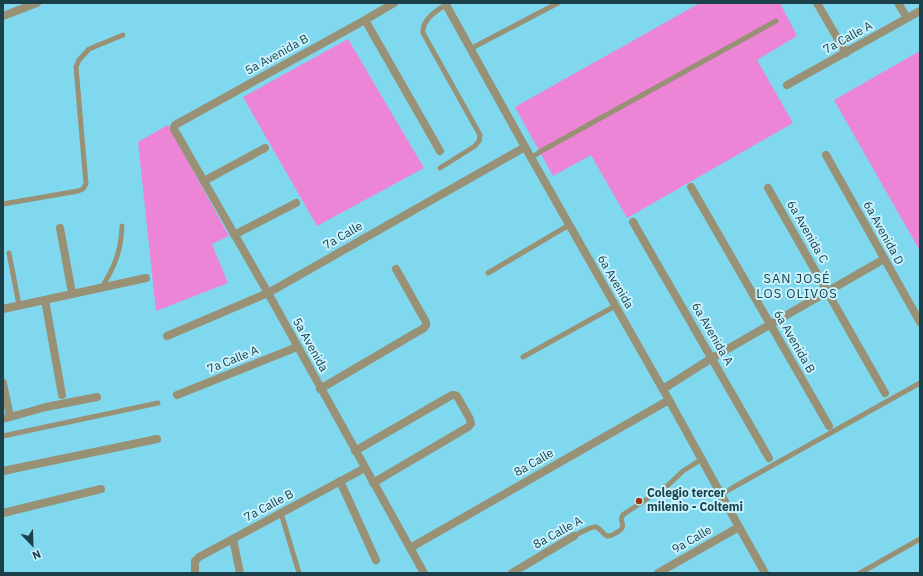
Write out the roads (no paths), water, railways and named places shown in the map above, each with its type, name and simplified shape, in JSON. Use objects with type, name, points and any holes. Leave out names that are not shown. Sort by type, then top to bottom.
[{"type":"street","points":[[3,16],[37,3]]},
{"type":"street","name":"5a Avenida B","points":[[174,129],[175,125],[394,3]]},
{"type":"street","points":[[817,3],[846,53]]},
{"type":"street","points":[[898,3],[907,18]]},
{"type":"street","name":"6a Avenida","points":[[445,4],[663,389],[765,573]]},
{"type":"street","name":"7a Calle A","points":[[787,85],[920,11]]},
{"type":"street","points":[[365,20],[440,151]]},
{"type":"street","name":"5a Avenida","points":[[174,129],[268,293],[320,389],[424,573]]},
{"type":"street","name":"7a Calle","points":[[167,336],[268,293],[525,147]]},
{"type":"street","points":[[204,181],[265,148]]},
{"type":"street","name":"6a Avenida D","points":[[826,155],[920,322]]},
{"type":"street","name":"6a Avenida B","points":[[691,186],[829,426]]},
{"type":"street","name":"6a Avenida C","points":[[768,188],[885,393]]},
{"type":"street","points":[[234,235],[296,203]]},
{"type":"street","name":"6a Avenida A","points":[[633,222],[769,458]]},
{"type":"street","points":[[60,228],[72,293]]},
{"type":"street","points":[[663,389],[712,358],[884,259]]},
{"type":"street","points":[[320,389],[424,328],[426,325],[426,322],[396,269]]},
{"type":"street","points":[[3,309],[146,278]]},
{"type":"street","points":[[44,300],[62,395]]},
{"type":"street","name":"7a Calle A","points":[[177,395],[297,347]]},
{"type":"street","points":[[3,383],[6,418],[46,407],[97,397]]},
{"type":"street","points":[[355,451],[452,395],[457,396],[470,419],[471,424],[468,427],[373,483]]},
{"type":"street","name":"8a Calle","points":[[410,548],[669,400]]},
{"type":"street","points":[[3,471],[157,439]]},
{"type":"street","name":"7a Calle B","points":[[195,573],[195,561],[199,557],[365,468]]},
{"type":"street","points":[[340,481],[376,560]]},
{"type":"street","points":[[3,513],[101,489]]},
{"type":"street","name":"9a Calle","points":[[658,573],[739,527]]},
{"type":"street","name":"8a Calle A","points":[[512,573],[574,536]]},
{"type":"street","points":[[233,539],[240,573]]},
{"type":"lane","points":[[470,49],[558,3]]},
{"type":"lane","points":[[440,168],[475,146],[479,141],[480,135],[423,33],[422,27],[425,22],[436,10],[445,4]]},
{"type":"lane","points":[[531,158],[776,21]]},
{"type":"lane","points":[[3,204],[83,189],[86,184],[76,67],[78,60],[89,49],[123,35]]},
{"type":"lane","points":[[488,273],[569,225]]},
{"type":"lane","points":[[102,287],[112,270],[117,256],[122,240],[122,226]]},
{"type":"lane","points":[[9,253],[19,305]]},
{"type":"lane","points":[[523,357],[616,306]]},
{"type":"lane","points":[[721,495],[920,383]]},
{"type":"lane","points":[[3,436],[158,403]]},
{"type":"lane","name":"8a Calle A","points":[[574,536],[593,527],[597,528],[606,536],[611,536],[621,531],[623,524],[620,519],[621,516],[667,486],[683,470],[702,459]]},
{"type":"lane","points":[[281,513],[299,573]]},
{"type":"lane","points":[[860,573],[920,539]]},
{"type":"place","name":"Colegio tercer milenio - Coltemi","points":[[639,501]]},
{"type":"district","name":"SAN JOSÉ LOS OLIVOS","points":[[797,286]]}]
